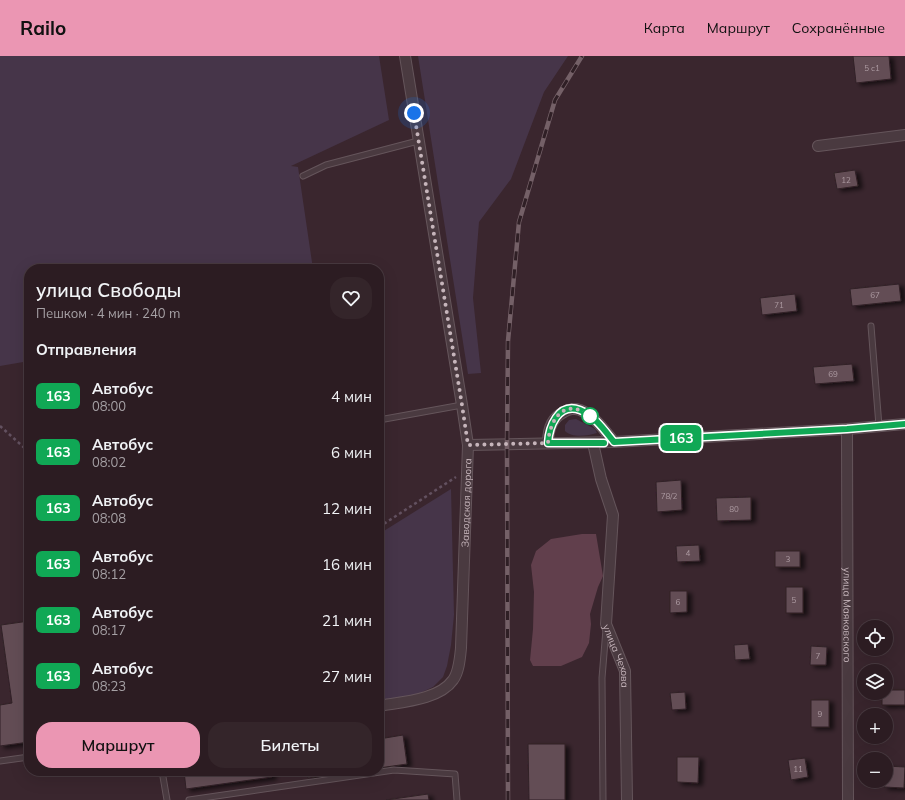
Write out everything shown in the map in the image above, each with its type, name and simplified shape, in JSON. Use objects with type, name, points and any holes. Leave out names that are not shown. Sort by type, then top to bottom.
[{"type":"street","name":"Заводская дорога","points":[[384,705],[421,699],[441,692],[454,680],[459,664],[461,648],[468,469],[468,445],[462,405],[405,56]]},
{"type":"street","points":[[818,146],[905,135]]},
{"type":"street","points":[[548,443],[548,433],[552,423],[558,415],[568,410],[579,410],[590,416],[604,429],[614,442]]},
{"type":"street","points":[[468,445],[614,442],[847,429],[905,424]]},
{"type":"street","name":"улица Маяковского","points":[[847,429],[848,800]]},
{"type":"street","name":"улица Чехова","points":[[593,443],[601,479],[613,515],[606,624],[625,672],[626,800]]},
{"type":"lane","points":[[303,176],[326,165],[418,141]]},
{"type":"lane","points":[[871,326],[879,426]]},
{"type":"lane","points":[[384,419],[462,405]]},
{"type":"lane","points":[[603,800],[602,678],[606,624]]},
{"type":"lane","points":[[0,761],[24,758]]},
{"type":"lane","points":[[384,771],[394,770],[455,774],[457,800]]},
{"type":"lane","points":[[163,776],[167,800]]},
{"type":"lane","points":[[189,800],[353,776]]},
{"type":"path","points":[[0,426],[24,448]]},
{"type":"path","points":[[384,524],[468,469]]},
{"type":"shaded area","points":[[0,56],[379,56],[389,120],[291,166],[298,167],[312,264],[24,264],[24,362],[0,366]]},
{"type":"shaded area","points":[[418,56],[568,56],[544,92],[511,179],[479,222],[473,298],[481,373],[468,374]]},
{"type":"shaded area","points":[[576,419],[595,429],[597,433],[580,436],[572,435],[565,431],[565,425],[569,420]]},
{"type":"shaded area","points":[[451,489],[454,615],[447,666],[443,677],[433,687],[418,694],[384,700],[384,531]]},
{"type":"shaded area","points":[[582,534],[596,534],[603,576],[590,614],[591,624],[589,643],[582,657],[561,666],[533,666],[530,660],[534,592],[531,565],[536,551],[551,539]]},
{"type":"building","points":[[853,56],[889,56],[891,79],[856,83]]},
{"type":"building","points":[[855,170],[858,186],[837,189],[834,173]]},
{"type":"building","points":[[899,284],[901,301],[852,306],[850,289]]},
{"type":"building","points":[[795,294],[797,311],[762,315],[760,298]]},
{"type":"building","points":[[852,364],[854,381],[815,384],[813,367]]},
{"type":"building","points":[[681,480],[682,510],[657,512],[656,482]]},
{"type":"building","points":[[751,497],[751,520],[717,521],[716,498]]},
{"type":"building","points":[[699,545],[700,561],[677,562],[676,546]]},
{"type":"building","points":[[775,551],[800,551],[800,567],[775,567]]},
{"type":"building","points":[[786,587],[803,587],[803,613],[786,613]]},
{"type":"building","points":[[670,591],[687,591],[687,612],[670,613]]},
{"type":"building","points":[[24,622],[24,743],[0,746],[0,705],[12,703],[1,625]]},
{"type":"building","points":[[748,644],[750,659],[735,660],[734,645]]},
{"type":"building","points":[[811,646],[827,647],[826,665],[810,665]]},
{"type":"building","points":[[893,690],[905,690],[905,705],[882,705],[882,700],[893,700]]},
{"type":"building","points":[[685,692],[686,709],[672,710],[670,693]]},
{"type":"building","points":[[811,700],[829,700],[829,727],[811,727]]},
{"type":"building","points":[[403,735],[407,764],[384,767],[384,738]]},
{"type":"building","points":[[528,744],[565,744],[565,800],[529,800]]},
{"type":"building","points":[[677,757],[699,757],[698,783],[677,782]]},
{"type":"building","points":[[805,758],[808,777],[791,780],[788,760]]},
{"type":"building","points":[[893,766],[905,767],[904,788],[893,787]]},
{"type":"building","points":[[185,776],[272,777],[186,789]]},
{"type":"building","points":[[308,776],[322,776],[308,778]]},
{"type":"building","points":[[428,794],[429,800],[386,800]]},
{"type":"railway","points":[[508,800],[508,341],[519,222],[555,100],[582,56]]},
{"type":"bus line","name":"163","points":[[604,443],[548,443],[548,433],[552,423],[558,415],[568,410],[579,410],[590,416],[604,429],[614,442],[847,429],[905,424]]},
{"type":"route","points":[[414,113],[468,445],[548,443],[548,433],[552,423],[558,415],[568,410],[579,410],[590,416]]}]
